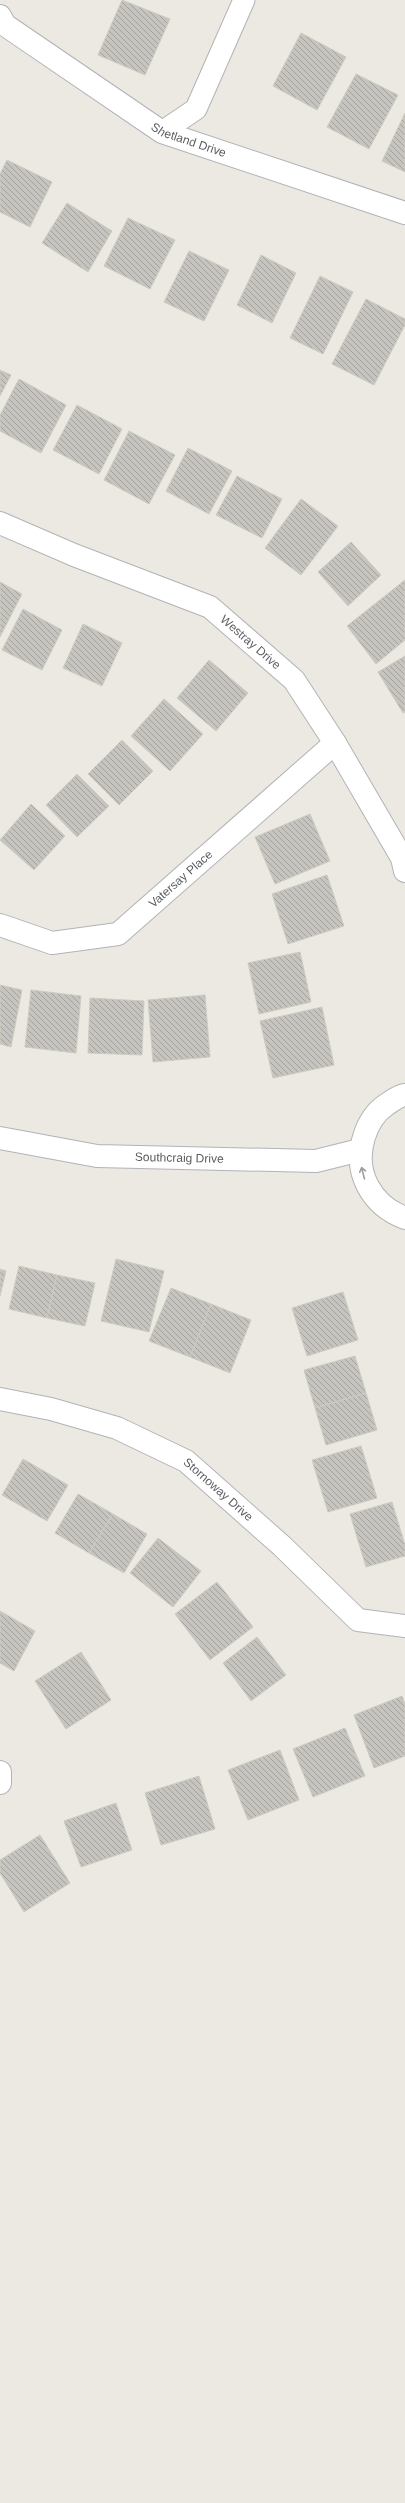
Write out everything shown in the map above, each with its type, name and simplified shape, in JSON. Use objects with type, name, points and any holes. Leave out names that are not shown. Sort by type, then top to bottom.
[{"type":"street","name":"Shetland Drive","points":[[0,16],[5,24],[162,132],[405,213]]},
{"type":"street","name":"Westray Drive","points":[[0,523],[74,556],[210,607],[294,680],[335,743],[402,858],[405,871]]},
{"type":"street","name":"Vatersay Place","points":[[0,926],[52,943],[118,934],[335,743]]},
{"type":"street","points":[[405,1095],[379,1110],[367,1126],[360,1150],[361,1171],[367,1187],[382,1206],[405,1218]]},
{"type":"street","name":"Southcraig Drive","points":[[0,1138],[97,1156],[316,1161],[360,1150]]},
{"type":"street","name":"Stornoway Drive","points":[[0,1400],[50,1409],[117,1428],[186,1461],[282,1546],[358,1620],[405,1626]]},
{"type":"street","points":[[0,1772],[0,1783]]},
{"type":"lane","points":[[162,132],[196,109],[244,0]]},
{"type":"building","points":[[122,0],[170,19],[145,75],[98,55]]},
{"type":"building","points":[[301,33],[346,57],[317,110],[273,86]]},
{"type":"building","points":[[356,74],[398,95],[369,149],[327,127]]},
{"type":"building","points":[[405,113],[405,172],[382,161]]},
{"type":"building","points":[[7,160],[52,182],[30,227],[0,212],[0,174]]},
{"type":"building","points":[[67,203],[112,231],[88,272],[42,243]]},
{"type":"building","points":[[128,218],[175,240],[150,289],[104,266]]},
{"type":"building","points":[[189,251],[229,270],[204,321],[164,302]]},
{"type":"building","points":[[261,255],[296,273],[272,323],[237,305]]},
{"type":"building","points":[[320,276],[353,292],[323,354],[290,338]]},
{"type":"building","points":[[366,299],[405,319],[405,325],[374,385],[332,364]]},
{"type":"building","points":[[0,370],[11,375],[0,396]]},
{"type":"building","points":[[19,379],[66,405],[41,453],[0,431],[0,415]]},
{"type":"building","points":[[77,405],[122,429],[99,474],[53,450]]},
{"type":"building","points":[[129,431],[175,455],[149,504],[104,480]]},
{"type":"building","points":[[188,448],[232,471],[209,514],[166,491]]},
{"type":"building","points":[[237,476],[282,499],[262,538],[216,515]]},
{"type":"building","points":[[301,499],[338,526],[301,575],[265,548]]},
{"type":"building","points":[[351,542],[381,575],[348,606],[318,572]]},
{"type":"building","points":[[405,580],[405,640],[376,664],[347,626]]},
{"type":"building","points":[[0,582],[22,594],[0,637]]},
{"type":"building","points":[[23,609],[62,630],[42,670],[2,650]]},
{"type":"building","points":[[83,624],[122,643],[102,686],[63,668]]},
{"type":"building","points":[[405,656],[405,712],[403,713],[378,672]]},
{"type":"building","points":[[209,660],[248,693],[216,731],[177,698]]},
{"type":"building","points":[[164,699],[203,734],[170,771],[131,736]]},
{"type":"building","points":[[122,740],[153,771],[119,805],[88,774]]},
{"type":"building","points":[[77,774],[109,806],[77,837],[46,805]]},
{"type":"building","points":[[31,804],[65,836],[34,870],[0,840]]},
{"type":"building","points":[[310,814],[330,861],[275,884],[255,837]]},
{"type":"building","points":[[327,875],[344,926],[288,944],[272,894]]},
{"type":"building","points":[[300,952],[311,1002],[259,1014],[248,963]]},
{"type":"building","points":[[0,985],[22,990],[11,1047],[0,1044]]},
{"type":"building","points":[[31,990],[81,996],[76,1053],[25,1047]]},
{"type":"building","points":[[205,995],[210,1057],[153,1062],[148,1000]]},
{"type":"building","points":[[90,998],[144,1001],[142,1055],[88,1053]]},
{"type":"building","points":[[322,1007],[334,1065],[273,1078],[260,1021]]},
{"type":"building","points":[[116,1259],[164,1271],[149,1332],[101,1321]]},
{"type":"building","points":[[19,1266],[57,1275],[47,1318],[9,1309]]},
{"type":"building","points":[[0,1269],[6,1271],[0,1296]]},
{"type":"building","points":[[57,1275],[95,1283],[85,1326],[47,1318]]},
{"type":"building","points":[[171,1288],[211,1304],[190,1357],[149,1341]]},
{"type":"building","points":[[343,1292],[358,1340],[307,1356],[292,1308]]},
{"type":"building","points":[[211,1304],[251,1320],[230,1373],[190,1357]]},
{"type":"building","points":[[355,1356],[366,1393],[315,1408],[304,1370]]},
{"type":"building","points":[[366,1393],[377,1430],[326,1445],[315,1408]]},
{"type":"building","points":[[361,1446],[377,1498],[328,1512],[312,1460]]},
{"type":"building","points":[[23,1459],[68,1485],[47,1521],[2,1495]]},
{"type":"building","points":[[78,1494],[113,1514],[89,1553],[55,1533]]},
{"type":"building","points":[[392,1502],[405,1545],[405,1556],[366,1567],[350,1514]]},
{"type":"building","points":[[113,1514],[147,1534],[124,1573],[89,1553]]},
{"type":"building","points":[[158,1538],[201,1571],[173,1607],[130,1573]]},
{"type":"building","points":[[217,1582],[253,1627],[210,1660],[175,1614]]},
{"type":"building","points":[[0,1611],[35,1631],[14,1671],[0,1663]]},
{"type":"building","points":[[257,1637],[286,1675],[251,1701],[223,1663]]},
{"type":"building","points":[[81,1652],[111,1700],[66,1729],[35,1681]]},
{"type":"building","points":[[402,1696],[405,1704],[405,1756],[374,1768],[354,1715]]},
{"type":"building","points":[[345,1728],[365,1776],[313,1797],[293,1749]]},
{"type":"building","points":[[280,1750],[299,1800],[248,1820],[228,1770]]},
{"type":"building","points":[[199,1776],[215,1829],[161,1845],[145,1793]]},
{"type":"building","points":[[116,1803],[132,1850],[81,1867],[64,1821]]},
{"type":"building","points":[[40,1835],[70,1883],[24,1912],[0,1873],[0,1860]]}]
